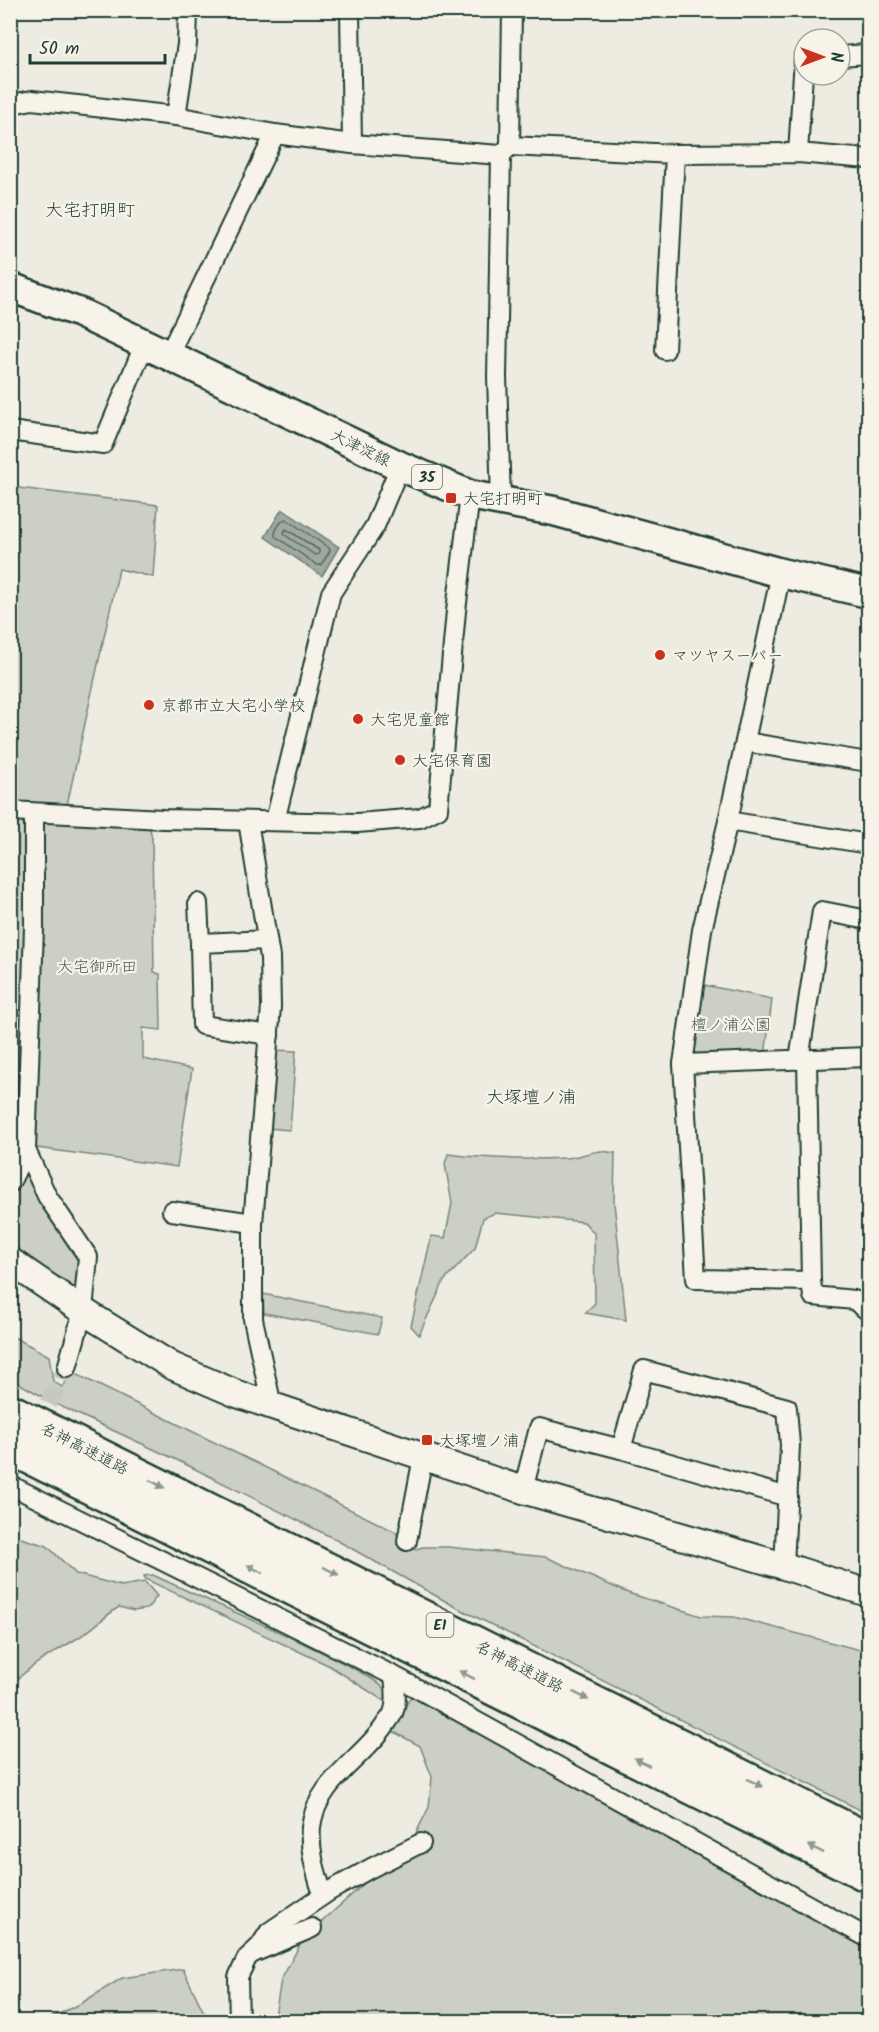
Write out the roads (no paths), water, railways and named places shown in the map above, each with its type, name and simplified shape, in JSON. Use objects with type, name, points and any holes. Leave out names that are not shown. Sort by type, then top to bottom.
[{"type":"highway","name":"名神高速道路","points":[[10,1411],[868,1840]]},
{"type":"highway","name":"名神高速道路","points":[[10,1447],[868,1875]]},
{"type":"main road","name":"大津淀線","points":[[10,287],[80,313],[400,465],[471,495],[554,511],[781,573],[868,593]]},
{"type":"street","points":[[176,116],[187,44],[188,10]]},
{"type":"street","points":[[350,10],[352,144]]},
{"type":"street","points":[[501,500],[497,377],[505,150],[513,10]]},
{"type":"street","points":[[852,55],[868,54]]},
{"type":"street","points":[[798,153],[802,87]]},
{"type":"street","points":[[10,108],[12,104],[32,100],[176,116],[275,134],[352,144],[675,154],[798,153],[868,159]]},
{"type":"street","points":[[10,431],[103,444],[275,134]]},
{"type":"street","points":[[664,350],[675,154]]},
{"type":"street","points":[[275,821],[331,593],[375,526],[400,465]]},
{"type":"street","points":[[10,811],[248,821],[366,822],[420,818],[438,809],[456,611],[471,495]]},
{"type":"street","points":[[781,573],[728,821],[702,930],[683,1064],[696,1279],[811,1281]]},
{"type":"street","points":[[745,742],[868,762]]},
{"type":"street","points":[[10,1183],[26,1150],[34,928],[34,813]]},
{"type":"street","points":[[248,821],[267,940],[271,1007],[253,1223],[253,1318],[272,1406]]},
{"type":"street","points":[[728,821],[868,844]]},
{"type":"street","points":[[198,903],[202,1025],[269,1035]]},
{"type":"street","points":[[868,920],[822,911],[803,1059],[813,1296],[854,1300],[868,1311]]},
{"type":"street","points":[[200,943],[267,940]]},
{"type":"street","points":[[683,1064],[868,1057]]},
{"type":"street","points":[[26,1150],[47,1196],[88,1257],[83,1311],[67,1368]]},
{"type":"street","points":[[172,1211],[253,1223]]},
{"type":"street","points":[[10,1261],[83,1311],[172,1365],[237,1394],[523,1490],[784,1566],[868,1593]]},
{"type":"street","points":[[621,1449],[644,1370],[786,1408],[790,1445],[784,1566]]},
{"type":"street","points":[[523,1490],[539,1428],[788,1497]]},
{"type":"street","points":[[406,1541],[423,1457]]},
{"type":"street","points":[[10,1485],[394,1676],[868,1938]]},
{"type":"street","points":[[323,1895],[310,1854],[314,1810],[339,1773],[371,1744],[394,1712],[396,1693],[394,1676]]},
{"type":"street","points":[[239,2022],[238,1977],[247,1958],[260,1946],[269,1932],[323,1895],[421,1843]]},
{"type":"street","points":[[251,1954],[312,1928]]},
{"type":"water","points":[[282,509],[339,547],[322,576],[265,537]]},
{"type":"tunnel","points":[[10,1475],[67,1368]]},
{"type":"place","name":"大宅打明町","points":[[451,498]]},
{"type":"place","name":"マツヤスーパー","points":[[660,655]]},
{"type":"place","name":"京都市立大宅小学校","points":[[149,705]]},
{"type":"place","name":"大宅児童館","points":[[358,719]]},
{"type":"place","name":"大宅保育園","points":[[400,760]]},
{"type":"place","name":"大塚壇ノ浦","points":[[427,1440]]},
{"type":"district","name":"大宅打明町","points":[[90,210]]},
{"type":"district","name":"大塚壇ノ浦","points":[[531,1097]]},
{"type":"park label","name":"大宅御所田","points":[[97,966]]},
{"type":"park label","name":"檀ノ浦公園","points":[[731,1024]]}]
